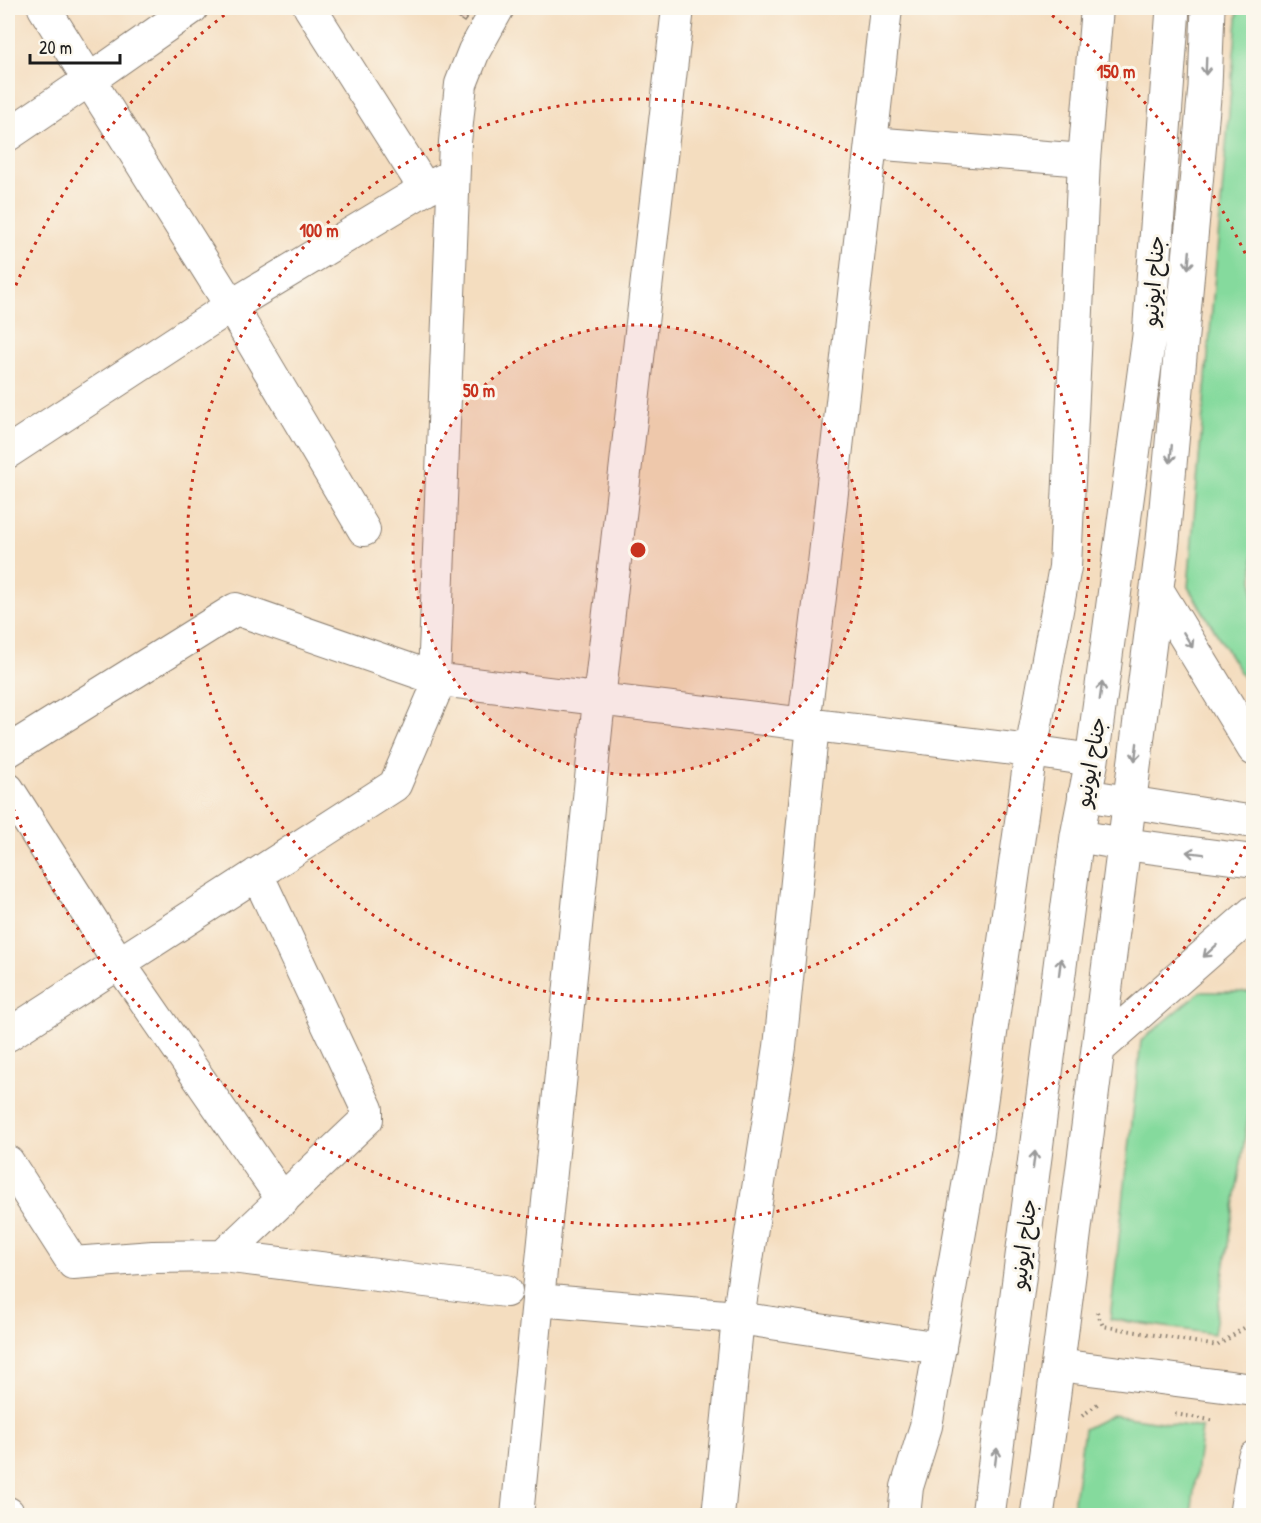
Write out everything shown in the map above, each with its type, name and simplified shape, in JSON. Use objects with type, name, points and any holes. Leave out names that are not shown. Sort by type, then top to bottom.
[{"type":"main road","name":"جناح ایونیو","points":[[988,1515],[1077,836],[1092,760],[1149,336],[1173,8]]},
{"type":"main road","name":"جناح ایونیو","points":[[1037,1515],[1157,590],[1205,87],[1208,8]]},
{"type":"main road","points":[[1157,590],[1254,749]]},
{"type":"main road","points":[[1098,1049],[1254,912]]},
{"type":"street","points":[[44,8],[231,306],[364,530]]},
{"type":"street","points":[[8,135],[192,8]]},
{"type":"street","points":[[310,8],[425,189]]},
{"type":"street","points":[[8,1035],[395,785],[437,679],[454,142],[461,84],[474,51],[498,8]]},
{"type":"street","points":[[517,1515],[599,700],[678,8]]},
{"type":"street","points":[[718,1515],[738,1318],[780,1047],[823,573],[886,8]]},
{"type":"street","points":[[904,1515],[907,1487],[926,1426],[975,1146],[1031,751],[1065,567],[1084,160],[1097,8]]},
{"type":"street","points":[[872,142],[1084,160]]},
{"type":"street","points":[[8,452],[231,306],[425,189],[453,175]]},
{"type":"street","points":[[8,751],[236,609],[437,679],[1092,760]]},
{"type":"street","points":[[8,789],[119,963],[283,1200]]},
{"type":"street","points":[[1084,795],[1254,822]]},
{"type":"street","points":[[1077,836],[1254,861]]},
{"type":"street","points":[[223,1256],[367,1119],[367,1108],[257,874]]},
{"type":"street","points":[[8,1162],[73,1263],[153,1257],[223,1256],[506,1291]]},
{"type":"street","points":[[538,1300],[738,1318],[940,1348]]},
{"type":"street","points":[[1058,1365],[1254,1390]]},
{"type":"street","points":[[1245,1515],[1253,1460]]},
{"type":"path","points":[[1095,1305],[1103,1326],[1218,1346],[1244,1328]]},
{"type":"path","points":[[1077,1420],[1101,1401]]},
{"type":"path","points":[[1170,1413],[1215,1421]]},
{"type":"green space","points":[[1238,8],[1254,8],[1253,693],[1188,587]]},
{"type":"green space","points":[[1200,992],[1254,992],[1253,1086],[1214,1334],[1110,1319],[1141,1041]]},
{"type":"green space","points":[[1112,1415],[1202,1428],[1191,1515],[1072,1515],[1084,1429]]},
{"type":"building","points":[[444,8],[475,8],[464,22]]}]
